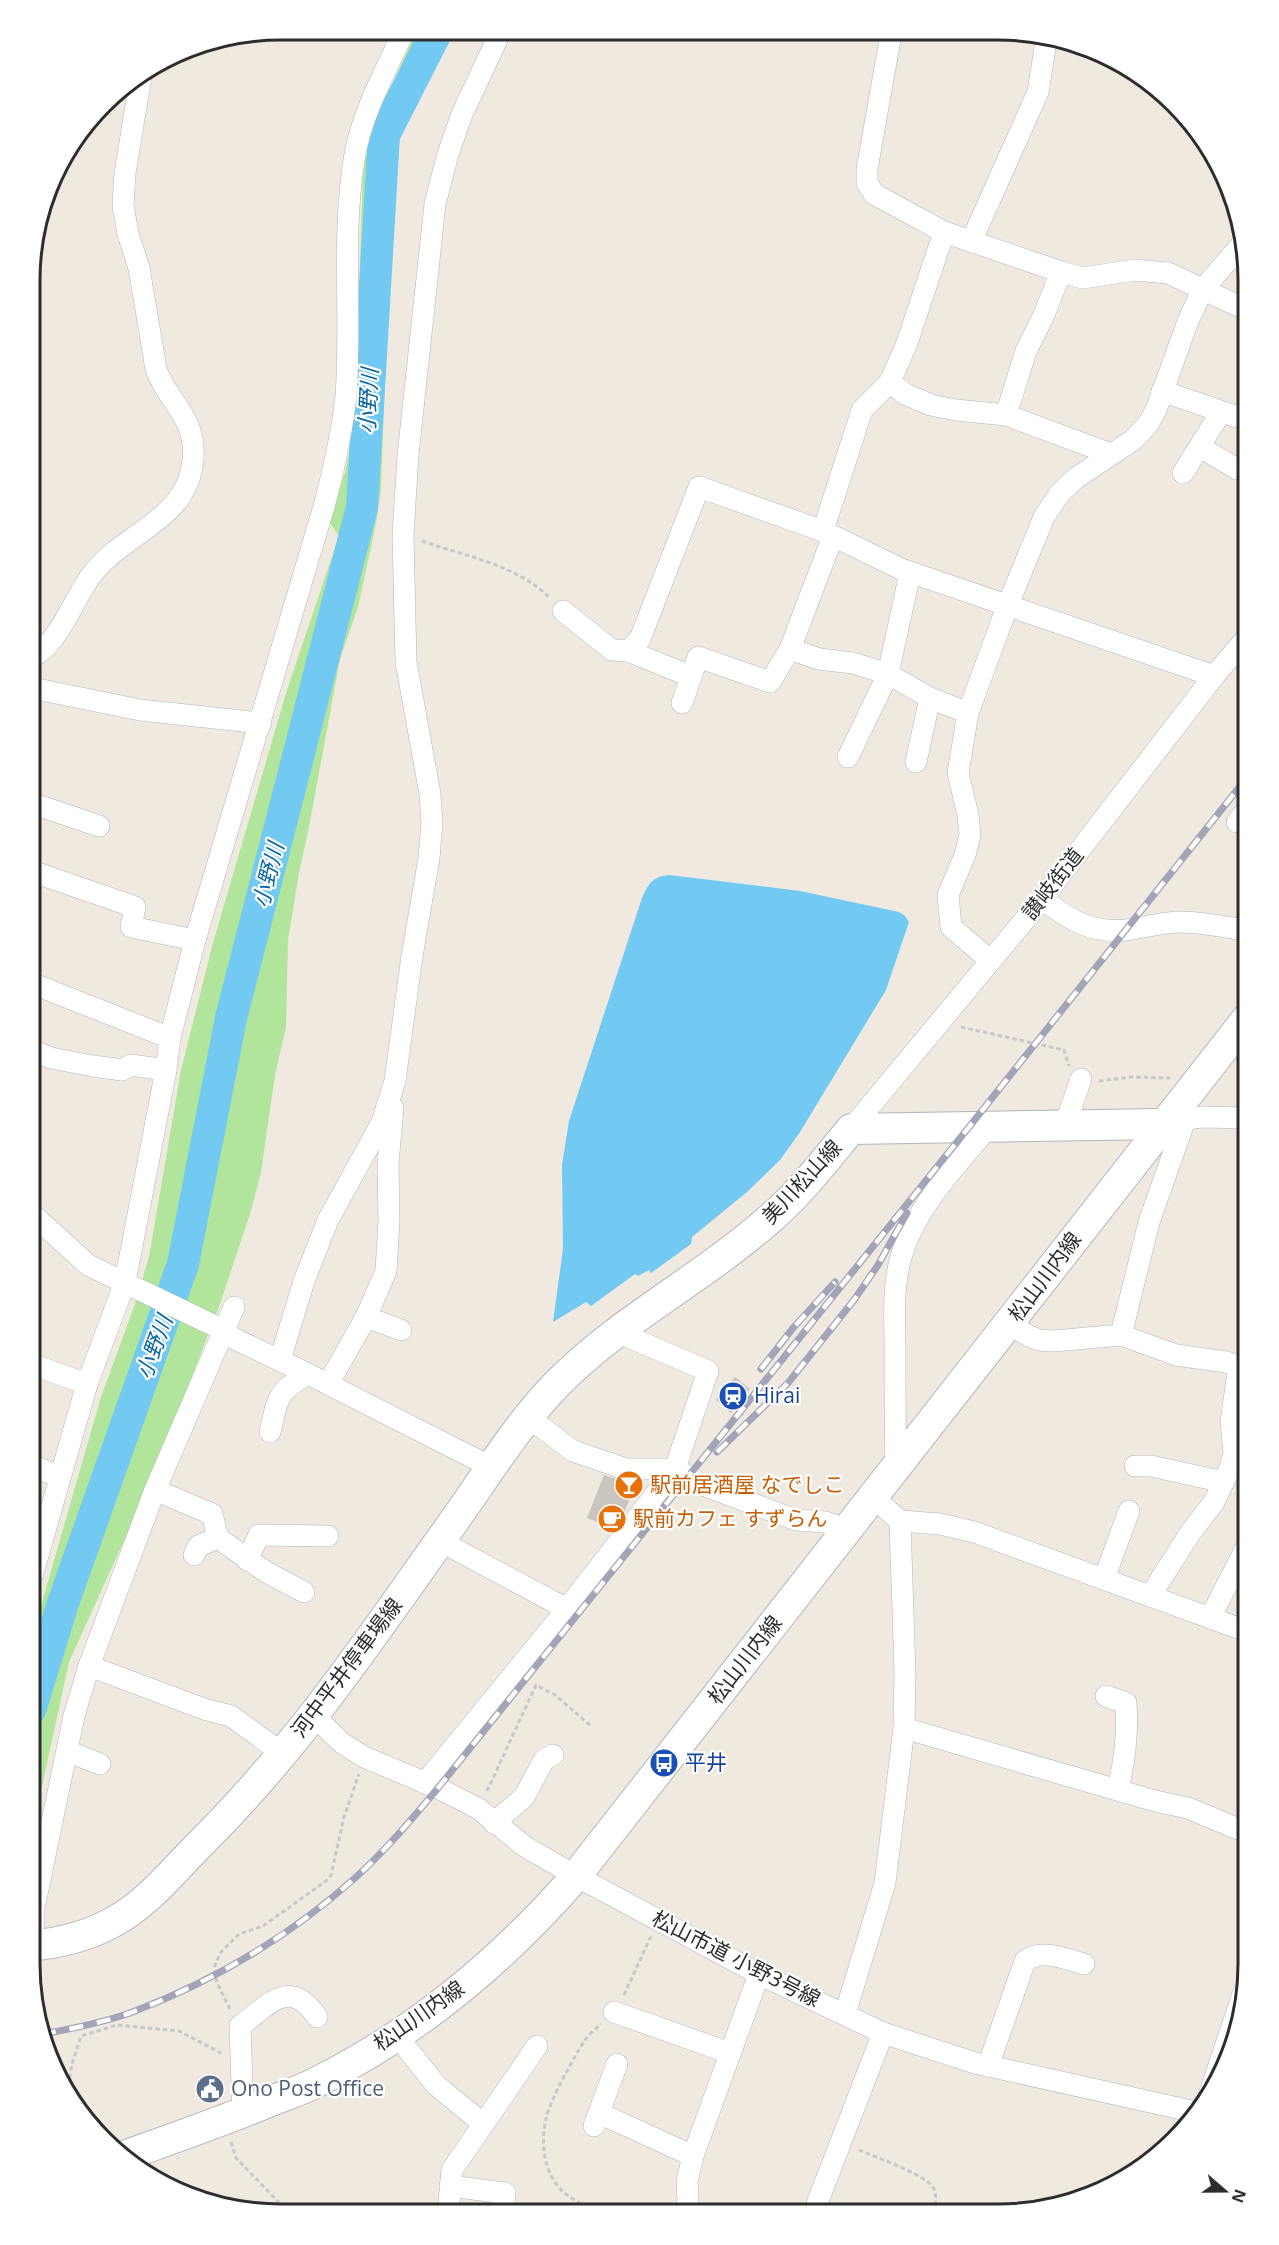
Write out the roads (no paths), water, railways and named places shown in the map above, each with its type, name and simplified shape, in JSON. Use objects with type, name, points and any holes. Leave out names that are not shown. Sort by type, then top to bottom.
[{"type":"main road","name":"松山川内線","points":[[132,2153],[234,2116],[316,2082],[397,2036],[459,1991],[537,1919],[576,1876],[1009,1324],[1174,1122],[1196,1082],[1238,1030]]},
{"type":"main road","name":"美川松山線","points":[[617,1332],[773,1217],[803,1186],[851,1129],[1174,1122]]},
{"type":"main road","name":"河中平井停車場線","points":[[40,1945],[89,1934],[115,1922],[140,1905],[217,1828],[340,1683],[528,1417],[583,1359],[617,1332]]},
{"type":"street","points":[[40,1520],[60,1477],[87,1384],[128,1284],[170,1038],[195,940],[325,503],[342,427],[347,360],[350,193],[356,151],[366,116],[400,40]]},
{"type":"street","points":[[328,1384],[366,1317],[386,1271],[389,1220],[388,1163],[395,1081],[412,956],[429,858],[432,823],[430,794],[406,662],[403,535],[408,455],[435,204],[448,154],[462,114],[497,40]]},
{"type":"street","points":[[890,40],[867,169],[867,183],[874,194],[944,232],[1061,273],[1083,278],[1116,272],[1155,270],[1168,273],[1238,306]]},
{"type":"street","points":[[971,242],[1038,92],[1045,45]]},
{"type":"street","points":[[40,650],[52,639],[85,584],[101,564],[122,544],[175,505],[186,490],[192,473],[193,441],[188,424],[161,383],[156,369],[139,268],[128,234],[123,206],[125,172],[139,86]]},
{"type":"street","points":[[682,703],[698,657],[770,682],[790,649],[828,533],[862,410],[890,382],[911,332],[944,232]]},
{"type":"street","points":[[991,961],[951,927],[948,895],[965,855],[970,835],[958,772],[968,713],[1007,607],[1044,517],[1060,493],[1076,478],[1133,440],[1148,424],[1188,321],[1203,289],[1236,251]]},
{"type":"street","points":[[1006,415],[1026,351],[1061,273]]},
{"type":"street","points":[[890,382],[905,394],[931,405],[1006,415],[1112,454]]},
{"type":"street","points":[[1162,392],[1238,418]]},
{"type":"street","points":[[1183,473],[1221,412]]},
{"type":"street","points":[[1200,447],[1237,469]]},
{"type":"street","points":[[628,651],[640,639],[699,487],[828,533],[910,573],[1214,676]]},
{"type":"street","points":[[848,757],[888,674],[910,573]]},
{"type":"street","points":[[563,611],[612,650],[628,651],[690,676]]},
{"type":"street","name":"讃岐街道","points":[[851,1129],[1042,899],[1238,648]]},
{"type":"street","points":[[790,649],[819,659],[853,663],[888,674],[930,698],[968,713]]},
{"type":"street","points":[[40,690],[140,710],[261,723]]},
{"type":"street","points":[[916,762],[930,698]]},
{"type":"street","points":[[40,806],[99,826]]},
{"type":"street","points":[[40,874],[135,907],[130,927],[195,940]]},
{"type":"street","points":[[1042,899],[1074,921],[1101,929],[1125,930],[1180,922],[1238,930]]},
{"type":"street","points":[[40,987],[170,1038]]},
{"type":"street","points":[[40,1054],[51,1058],[122,1070],[131,1065],[166,1070]]},
{"type":"street","points":[[1065,1125],[1081,1079]]},
{"type":"street","points":[[280,1360],[304,1281],[328,1220],[382,1122],[395,1081]]},
{"type":"street","points":[[1121,1335],[1174,1122],[1220,1116],[1238,1117]]},
{"type":"street","points":[[896,1469],[895,1315],[897,1281],[902,1254],[918,1221],[938,1189],[989,1126]]},
{"type":"street","points":[[40,1221],[88,1265],[220,1329],[233,1338],[493,1468]]},
{"type":"street","points":[[40,1879],[74,1716],[89,1666],[155,1490],[220,1329],[234,1306]]},
{"type":"street","points":[[366,1317],[401,1330]]},
{"type":"street","points":[[1009,1324],[1039,1340],[1054,1341],[1121,1335],[1176,1354],[1238,1366]]},
{"type":"street","points":[[425,1783],[567,1609],[675,1469],[708,1371],[617,1332]]},
{"type":"street","points":[[40,1367],[87,1384]]},
{"type":"street","points":[[270,1432],[278,1398],[288,1385],[308,1374]]},
{"type":"street","points":[[1150,1596],[1191,1532],[1214,1502],[1224,1482],[1234,1454],[1231,1421],[1238,1392]]},
{"type":"street","points":[[528,1417],[573,1452],[626,1469],[675,1469],[705,1486],[796,1520],[825,1522],[848,1530]]},
{"type":"street","points":[[1135,1466],[1151,1466],[1224,1482]]},
{"type":"street","points":[[40,1469],[60,1477]]},
{"type":"street","points":[[155,1490],[212,1514],[218,1538],[247,1560],[304,1592]]},
{"type":"street","points":[[873,1497],[900,1521],[940,1524],[974,1532],[1238,1628]]},
{"type":"street","points":[[1104,1579],[1129,1511]]},
{"type":"street","points":[[845,2014],[885,1883],[904,1728],[905,1674],[900,1521]]},
{"type":"street","points":[[247,1560],[259,1535],[328,1536]]},
{"type":"street","points":[[194,1555],[198,1546],[218,1538]]},
{"type":"street","points":[[440,1541],[567,1609]]},
{"type":"street","points":[[1210,1618],[1238,1563]]},
{"type":"street","points":[[89,1666],[204,1709],[231,1716],[282,1753]]},
{"type":"street","points":[[1106,1695],[1126,1703],[1128,1730],[1118,1789]]},
{"type":"street","name":"松山市道 小野3号線","points":[[313,1715],[342,1743],[364,1757],[425,1783],[486,1816],[524,1846],[576,1876],[759,1974],[883,2033],[988,2066],[1189,2111]]},
{"type":"street","points":[[904,1728],[1188,1808],[1238,1829]]},
{"type":"street","points":[[67,1751],[100,1764]]},
{"type":"street","points":[[486,1816],[524,1797],[544,1760],[553,1755]]},
{"type":"street","points":[[988,2066],[1024,1961],[1031,1955],[1040,1954],[1084,1964]]},
{"type":"street","points":[[687,2204],[687,2181],[693,2156],[759,1974]]},
{"type":"street","points":[[234,2116],[241,2063],[240,2026],[280,1997],[292,1995],[303,1999],[317,2016]]},
{"type":"street","points":[[614,2012],[661,2020],[730,2053]]},
{"type":"street","points":[[817,2204],[883,2033]]},
{"type":"street","points":[[397,2036],[436,2085],[482,2123]]},
{"type":"street","points":[[449,2204],[452,2170],[482,2123],[537,2046]]},
{"type":"street","points":[[617,2064],[597,2120],[693,2156]]},
{"type":"street","points":[[450,2186],[505,2193],[504,2204]]},
{"type":"water","points":[[669,875],[800,891],[899,912],[909,922],[886,990],[800,1132],[780,1160],[747,1192],[692,1237],[691,1244],[651,1273],[649,1270],[638,1276],[635,1274],[591,1306],[586,1302],[553,1322],[563,1249],[562,1165],[569,1121],[642,898],[652,882],[659,877]]},
{"type":"waterway","name":"小野川","points":[[40,1678],[62,1606],[183,1264],[231,1018],[362,507],[384,135],[432,40]]},
{"type":"railway","points":[[50,2032],[130,2013],[161,2001],[249,1956],[304,1920],[355,1878],[388,1846],[438,1788],[1238,789]]},
{"type":"railway","points":[[717,1452],[788,1383],[854,1300],[878,1265],[907,1213]]},
{"type":"railway","points":[[761,1369],[793,1328],[835,1282]]},
{"type":"place","name":"Hirai","points":[[733,1396]]},
{"type":"place","name":"駅前居酒屋 なでしこ","points":[[629,1485]]},
{"type":"place","name":"駅前カフェ すずらん","points":[[612,1519]]},
{"type":"place","name":"平井","points":[[664,1763]]},
{"type":"place","name":"Ono Post Office","points":[[210,2089]]}]
